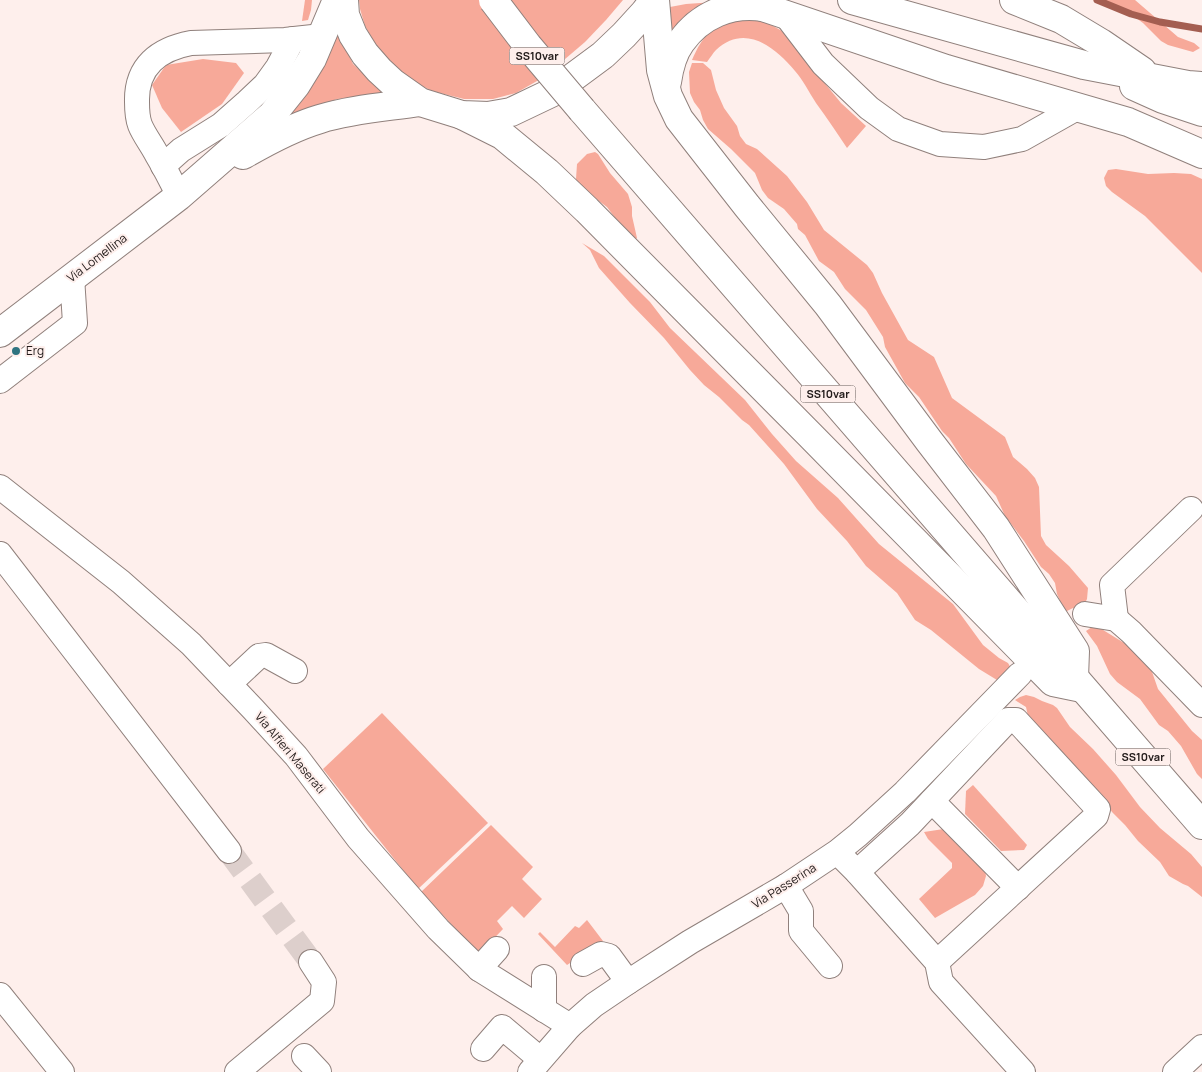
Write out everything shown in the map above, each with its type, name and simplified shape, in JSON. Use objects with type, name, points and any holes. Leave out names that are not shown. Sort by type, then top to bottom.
[{"type":"main road","points":[[186,190],[272,115],[296,84],[312,59],[337,0]]},
{"type":"main road","points":[[344,0],[345,15],[353,35],[365,54],[393,84],[420,102],[462,115],[502,135],[547,172],[803,427],[1053,682],[1079,683],[1075,651],[996,528],[828,305],[679,119],[668,96],[661,70],[654,0]]},
{"type":"main road","name":"SS10var","points":[[493,0],[528,46],[582,110],[1202,825]]},
{"type":"main road","points":[[462,115],[488,116],[511,112],[553,92],[602,55],[624,35],[654,0]]},
{"type":"main road","points":[[742,0],[946,69],[1128,122],[1202,154]]},
{"type":"main road","points":[[854,0],[1084,65],[1202,86]]},
{"type":"main road","points":[[1014,0],[1061,19],[1101,43],[1151,78]]},
{"type":"main road","points":[[668,96],[669,68],[674,56],[680,42],[699,22],[724,9],[737,7],[751,6],[781,12]]},
{"type":"main road","points":[[1084,65],[1202,112]]},
{"type":"main road","points":[[186,190],[256,147],[320,119],[352,111],[420,102]]},
{"type":"main road","points":[[1128,122],[1202,125]]},
{"type":"main road","name":"Via Lomellina","points":[[0,333],[186,190]]},
{"type":"street","points":[[781,12],[823,64],[869,108],[898,129],[940,144],[984,147],[1022,139],[1077,108]]},
{"type":"street","points":[[186,190],[163,166],[140,125],[137,98],[144,69],[166,50],[191,42],[257,41],[322,36]]},
{"type":"street","points":[[163,166],[181,150],[222,125],[265,85],[294,39]]},
{"type":"street","points":[[0,381],[75,323],[72,277]]},
{"type":"street","name":"Via Alfieri Maserati","points":[[0,487],[121,582],[190,644],[296,756],[358,838],[438,929],[479,969],[570,1026]]},
{"type":"street","points":[[1116,619],[1112,586],[1191,508]]},
{"type":"street","points":[[0,554],[229,851]]},
{"type":"street","points":[[1085,614],[1116,619],[1202,705]]},
{"type":"street","points":[[229,684],[259,656],[266,655],[295,671]]},
{"type":"street","name":"Via Passerina","points":[[535,1066],[570,1026],[594,1005],[690,942],[786,886],[837,852],[904,792],[1020,674]]},
{"type":"street","points":[[857,872],[910,824],[1008,720],[1016,720],[1098,809],[1096,816],[937,962]]},
{"type":"street","points":[[932,801],[1018,888]]},
{"type":"street","points":[[837,852],[937,962],[941,982],[1023,1072]]},
{"type":"street","points":[[786,886],[802,911],[801,931],[830,966]]},
{"type":"street","points":[[479,969],[496,949]]},
{"type":"street","points":[[583,964],[601,954],[609,956],[628,982]]},
{"type":"street","points":[[237,1072],[322,1001],[324,982],[311,962]]},
{"type":"street","points":[[544,977],[544,1010]]},
{"type":"street","points":[[0,995],[62,1072]]},
{"type":"street","points":[[483,1049],[502,1027],[535,1066]]},
{"type":"street","points":[[1175,1072],[1202,1047]]},
{"type":"shaded area","points":[[305,0],[312,0],[311,10],[308,20],[302,21]]},
{"type":"shaded area","points":[[359,0],[623,0],[585,42],[544,77],[516,93],[493,99],[464,99],[432,91],[408,79],[380,52],[365,26]]},
{"type":"shaded area","points":[[1093,0],[1135,0],[1178,37],[1194,43],[1200,48],[1193,52],[1168,45],[1121,7]]},
{"type":"shaded area","points":[[715,2],[667,46],[670,7]]},
{"type":"shaded area","points":[[737,19],[753,19],[768,23],[782,31],[841,103],[866,126],[847,148],[798,75],[778,54],[759,41],[748,38],[727,42],[716,50],[707,62],[692,60],[700,44],[709,33],[721,25]]},
{"type":"shaded area","points":[[336,25],[353,64],[387,95],[337,99],[275,123]]},
{"type":"shaded area","points":[[203,59],[236,63],[244,73],[222,104],[181,132],[162,108],[152,85],[166,65]]},
{"type":"shaded area","points":[[692,63],[703,63],[711,70],[716,90],[724,108],[737,126],[740,136],[746,144],[757,149],[787,176],[807,202],[824,230],[867,265],[908,340],[934,357],[952,398],[1005,437],[1013,457],[1035,478],[1039,487],[1041,536],[1046,545],[1069,566],[1088,588],[1087,599],[1083,607],[1073,608],[1065,612],[1057,594],[1055,583],[1041,567],[1005,516],[996,496],[966,464],[919,397],[905,383],[885,347],[883,337],[866,310],[845,289],[834,272],[819,261],[805,235],[798,229],[797,224],[784,209],[768,198],[762,190],[755,173],[708,129],[690,93],[689,72]]},
{"type":"shaded area","points":[[595,152],[628,194],[637,238],[634,241],[607,207],[580,187],[576,179],[577,164],[587,154]]},
{"type":"shaded area","points":[[1116,169],[1148,174],[1191,174],[1202,179],[1202,273],[1145,216],[1106,186],[1104,178],[1108,170]]},
{"type":"shaded area","points":[[582,243],[604,256],[650,302],[670,328],[745,400],[796,461],[838,498],[879,544],[953,604],[983,645],[1008,663],[1012,670],[997,680],[979,669],[931,630],[915,620],[897,593],[866,566],[847,541],[817,509],[784,464],[749,425],[690,370],[664,338],[599,268],[590,250]]},
{"type":"shaded area","points":[[1095,625],[1129,646],[1151,669],[1158,689],[1192,731],[1202,740],[1202,779],[1197,774],[1181,746],[1168,731],[1159,725],[1140,699],[1117,682],[1110,674],[1097,646],[1086,631]]},
{"type":"shaded area","points":[[1026,695],[1057,708],[1070,727],[1116,775],[1140,807],[1160,828],[1191,854],[1202,867],[1202,897],[1188,886],[1169,876],[1160,862],[1138,841],[1112,812],[1105,801],[1029,721],[1026,707],[1015,700]]},
{"type":"shaded area","points":[[382,713],[488,823],[418,889],[323,769]]},
{"type":"shaded area","points":[[973,785],[1027,845],[1024,850],[1001,851],[965,814],[966,791]]},
{"type":"shaded area","points":[[491,825],[533,867],[522,879],[542,899],[524,918],[512,906],[497,921],[503,929],[480,953],[421,892]]},
{"type":"shaded area","points":[[950,828],[984,863],[986,876],[983,886],[975,895],[935,918],[919,899],[952,868],[952,863],[928,839],[924,832]]},
{"type":"shaded area","points":[[587,920],[603,941],[567,965],[538,934],[540,932],[555,947],[575,926],[579,928]]},
{"type":"waterway","points":[[1097,0],[1131,14],[1160,22],[1202,29]]},
{"type":"tunnel","points":[[229,851],[311,962]]},
{"type":"place","name":"Erg","points":[[16,351]]}]
